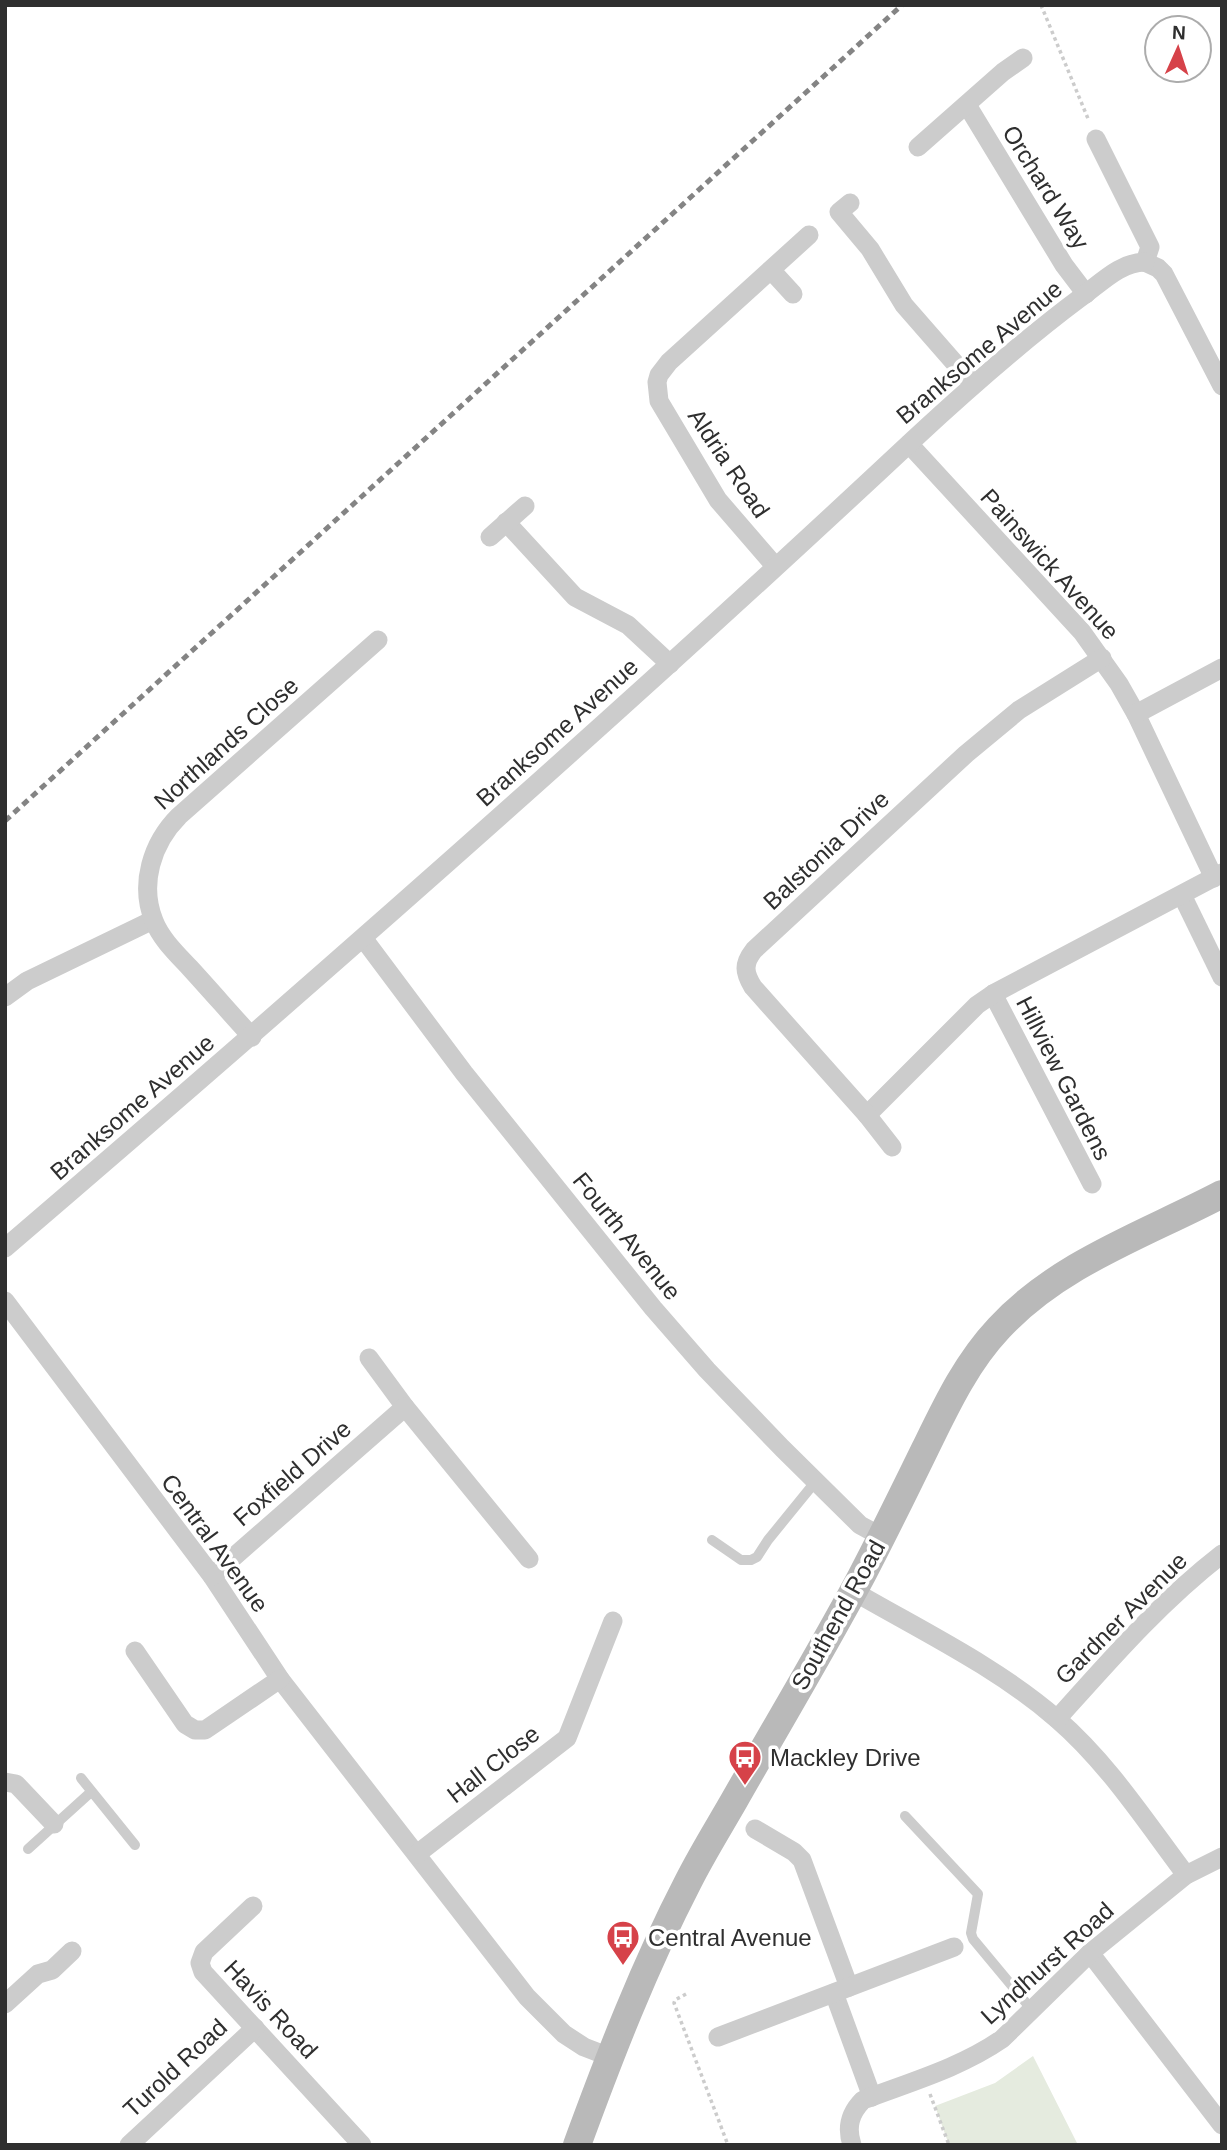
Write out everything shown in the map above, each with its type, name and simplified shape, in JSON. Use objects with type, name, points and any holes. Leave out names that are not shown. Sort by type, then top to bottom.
[{"type":"street","points":[[918,147],[1003,72],[1024,58]]},
{"type":"street","name":"Orchard Way","points":[[967,105],[1064,265],[1086,294]]},
{"type":"street","points":[[1096,139],[1150,247],[1145,262],[1164,274],[1222,386]]},
{"type":"street","points":[[850,204],[839,212],[870,249],[904,305],[972,384]]},
{"type":"street","points":[[793,294],[771,270],[809,235]]},
{"type":"street","name":"Branksome Avenue","points":[[5,1248],[252,1037],[670,664],[972,384],[1033,333],[1121,268],[1145,262]]},
{"type":"street","name":"Aldria Road","points":[[771,270],[669,362],[659,375],[656,393],[718,500],[775,566]]},
{"type":"street","name":"Painswick Avenue","points":[[909,444],[1082,632],[1102,658],[1136,714],[1218,876]]},
{"type":"street","points":[[490,537],[525,506]]},
{"type":"street","points":[[506,523],[575,597],[628,625],[670,664]]},
{"type":"street","name":"Northlands Close","points":[[252,1037],[170,946],[153,920],[148,888],[153,854],[164,833],[179,816],[378,639]]},
{"type":"street","name":"Balstonia Drive","points":[[892,1147],[867,1115],[753,987],[744,968],[747,959],[966,754],[1019,710],[1102,658]]},
{"type":"street","points":[[1136,714],[1222,668]]},
{"type":"street","points":[[867,1115],[976,1005],[1218,876]]},
{"type":"street","points":[[1182,895],[1222,977]]},
{"type":"street","points":[[5,997],[27,981],[153,920]]},
{"type":"street","name":"Fourth Avenue","points":[[363,938],[464,1073],[653,1307],[716,1379],[816,1481],[860,1525],[882,1538]]},
{"type":"street","name":"Hillview Gardens","points":[[993,994],[1092,1184]]},
{"type":"street","name":"Southend Road","points":[[577,2145],[657,1943],[690,1878],[882,1538],[960,1379],[998,1328],[1025,1303],[1111,1247],[1222,1194]]},
{"type":"street","name":"Central Avenue","points":[[5,1301],[212,1576],[280,1679],[527,1997],[564,2034],[584,2047],[610,2057]]},
{"type":"street","points":[[369,1358],[405,1407],[529,1559]]},
{"type":"street","name":"Foxfield Drive","points":[[212,1576],[405,1407]]},
{"type":"street","name":"Gardner Avenue","points":[[1058,1719],[1118,1651],[1173,1595],[1222,1554]]},
{"type":"street","points":[[853,1591],[996,1674],[1058,1719],[1110,1773],[1186,1875]]},
{"type":"street","name":"Hall Close","points":[[417,1854],[567,1738],[613,1621]]},
{"type":"street","points":[[135,1651],[186,1724],[195,1730],[205,1730],[280,1679]]},
{"type":"street","points":[[5,1782],[16,1784],[54,1824]]},
{"type":"street","points":[[755,1829],[802,1860],[872,2097]]},
{"type":"street","name":"Lyndhurst Road","points":[[852,2145],[848,2130],[850,2118],[863,2100],[986,2050],[1002,2039],[1090,1953],[1186,1875],[1222,1857]]},
{"type":"street","name":"Havis Road","points":[[253,1906],[204,1952],[200,1962],[203,1972],[362,2145]]},
{"type":"street","points":[[718,2037],[954,1947]]},
{"type":"street","points":[[5,2004],[38,1973],[52,1970],[72,1951]]},
{"type":"street","points":[[1090,1953],[1222,2124]]},
{"type":"street","name":"Turold Road","points":[[134,2143],[255,2028]]},
{"type":"lane","points":[[712,1540],[741,1560],[757,1557],[816,1481]]},
{"type":"lane","points":[[81,1778],[135,1845]]},
{"type":"lane","points":[[28,1849],[91,1791]]},
{"type":"lane","points":[[905,1816],[978,1894],[971,1933],[973,1939],[1032,2010]]},
{"type":"path","points":[[1041,5],[1096,139]]},
{"type":"path","points":[[686,1994],[674,2003],[728,2145]]},
{"type":"path","points":[[923,2077],[949,2145]]},
{"type":"shaded area","points":[[1033,2056],[1078,2145],[949,2145],[935,2106],[995,2083]]},
{"type":"railway","points":[[5,821],[902,5]]},
{"type":"place","name":"Mackley Drive","points":[[745,1787]]},
{"type":"place","name":"Central Avenue","points":[[623,1967]]}]
